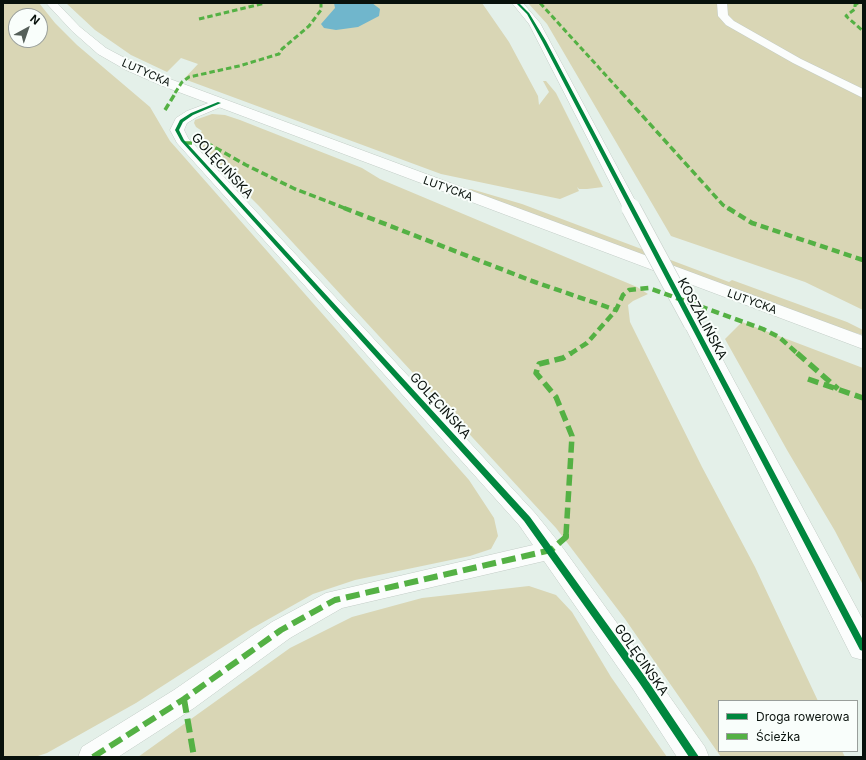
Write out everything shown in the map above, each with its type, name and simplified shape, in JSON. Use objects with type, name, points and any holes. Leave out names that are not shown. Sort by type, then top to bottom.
[{"type":"main road","name":"LUTYCKA","points":[[51,3],[86,38],[112,56],[152,76],[219,103],[863,343]]},
{"type":"main road","name":"KOSZALIŃSKA","points":[[517,3],[528,14],[537,29],[863,648]]},
{"type":"street","points":[[722,3],[723,16],[730,23],[791,58],[863,94]]},
{"type":"street","name":"GOLĘCIŃSKA","points":[[219,103],[192,114],[181,121],[177,130],[182,140],[450,433],[526,519],[551,550],[643,681],[694,757]]},
{"type":"street","points":[[93,757],[184,699],[281,630],[336,600],[551,550]]},
{"type":"shaded area","points":[[3,3],[39,3],[43,8],[8,8],[8,48],[48,48],[48,14],[77,45],[150,107],[170,141],[469,480],[494,518],[498,536],[491,549],[470,556],[355,580],[313,594],[251,629],[136,703],[47,753],[35,757],[3,757]]},
{"type":"shaded area","points":[[66,3],[482,3],[509,42],[538,96],[539,105],[549,92],[543,81],[546,81],[556,93],[603,187],[579,189],[577,187],[579,191],[560,199],[441,174],[184,79],[198,64],[181,58],[167,72],[131,55],[95,30]]},
{"type":"shaded area","points":[[528,3],[863,3],[863,310],[805,282],[671,236],[547,24]]},
{"type":"shaded area","points":[[212,114],[225,115],[240,120],[362,168],[380,179],[637,287],[648,294],[628,305],[630,322],[702,467],[755,567],[818,700],[718,700],[718,752],[842,752],[845,757],[721,757],[625,619],[556,528],[259,206],[196,143],[196,137],[202,131],[196,127],[194,123],[195,120]]},
{"type":"shaded area","points":[[471,189],[522,204],[729,282],[732,280],[847,322],[863,330],[863,335],[848,331],[468,190]]},
{"type":"shaded area","points":[[742,322],[863,368],[863,585],[835,531],[787,450],[725,339]]},
{"type":"shaded area","points":[[529,586],[556,595],[572,612],[611,677],[667,757],[138,757],[290,648],[352,617],[422,598]]},
{"type":"water","points":[[334,3],[372,3],[380,9],[379,16],[358,27],[336,30],[324,28],[321,24],[335,8]]},
{"type":"marked path","points":[[199,19],[258,6],[265,3]]},
{"type":"marked path","points":[[165,110],[182,82],[189,77],[239,66],[279,54],[282,49],[309,26],[321,10],[321,3]]},
{"type":"marked path","points":[[540,3],[723,205],[752,223],[863,260]]},
{"type":"marked path","points":[[858,3],[855,5],[855,9],[846,16],[863,31]]},
{"type":"marked path","points":[[185,143],[207,143],[246,165],[295,189],[532,281],[616,310]]},
{"type":"marked path","points":[[93,757],[184,699],[281,630],[335,600],[551,550],[566,537],[572,436],[556,397],[536,373],[539,364],[563,358],[587,343],[616,310],[623,295],[629,290],[649,288],[763,329],[779,337],[838,389]]},
{"type":"marked path","points":[[808,379],[863,398]]},
{"type":"marked path","points":[[184,699],[194,757]]},
{"type":"cycle path","points":[[517,3],[528,14],[544,41],[863,648]]},
{"type":"cycle path","points":[[219,103],[192,114],[181,121],[177,130],[182,140],[527,519],[643,681],[694,757]]}]
